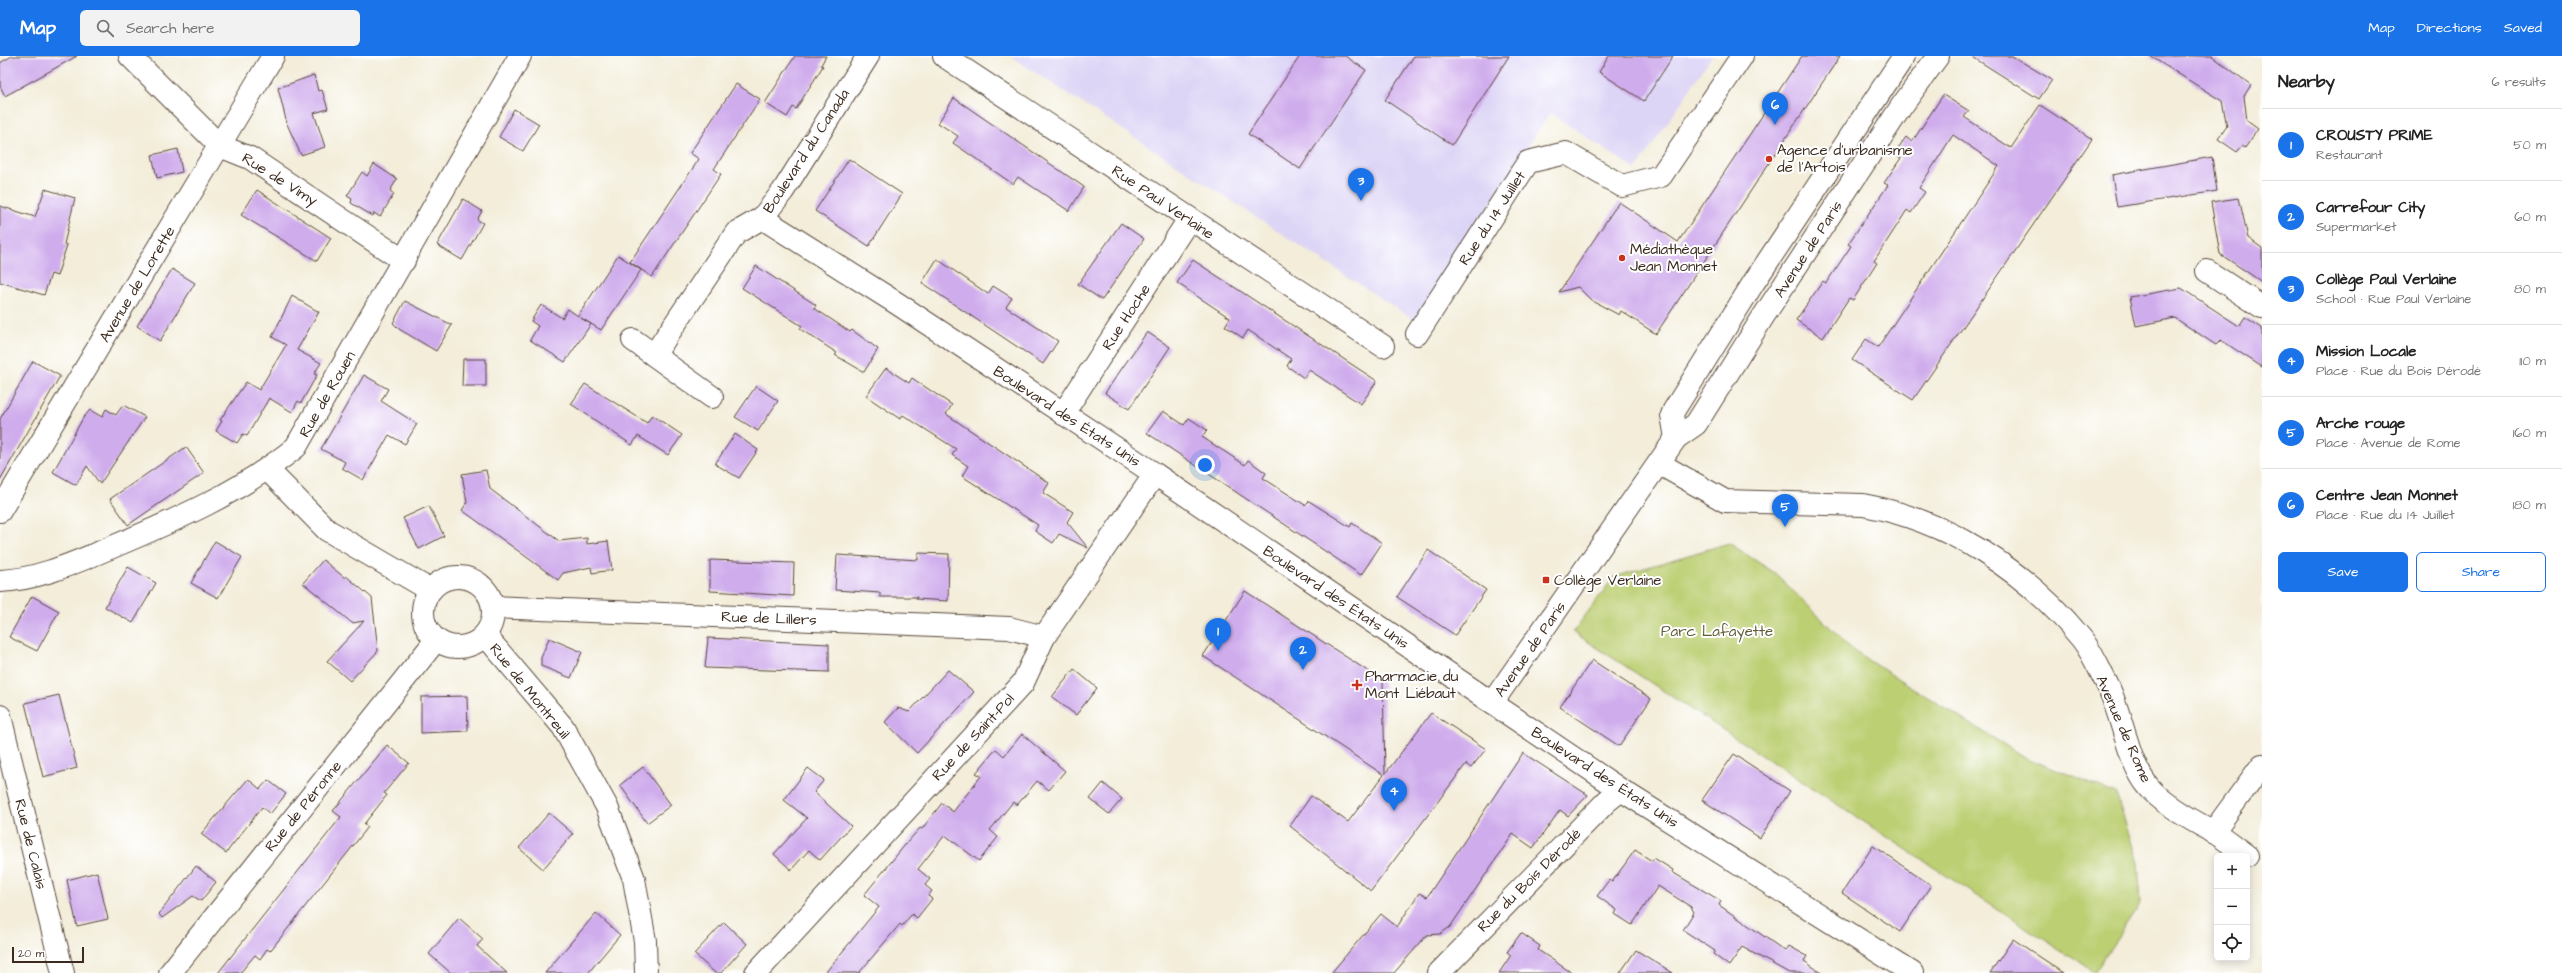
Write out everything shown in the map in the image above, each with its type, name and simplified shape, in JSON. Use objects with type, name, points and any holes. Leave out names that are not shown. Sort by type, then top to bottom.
[{"type":"street","name":"Rue de Vimy","points":[[130,56],[220,146],[250,158],[404,261]]},
{"type":"street","name":"Avenue de Lorette","points":[[0,511],[273,56]]},
{"type":"street","name":"Rue de Rouen","points":[[0,581],[33,575],[85,558],[188,516],[268,470],[296,447],[404,261],[520,56]]},
{"type":"street","name":"Boulevard du Canada","points":[[654,355],[736,233],[762,218],[783,191],[868,56]]},
{"type":"street","name":"Rue Paul Verlaine","points":[[944,56],[1189,220],[1383,346]]},
{"type":"street","name":"Rue du 14 Juillet","points":[[1416,334],[1528,162],[1566,153],[1622,186],[1661,176],[1742,56]]},
{"type":"street","name":"Avenue de Paris","points":[[1676,438],[1672,415],[1674,410],[1754,282],[1904,56]]},
{"type":"street","name":"Avenue de Paris","points":[[1492,703],[1660,464],[1676,438],[1696,424],[1772,304],[1901,107],[1938,56]]},
{"type":"street","name":"Boulevard des États Unis","points":[[762,218],[898,304],[1155,474],[1621,790],[1912,973]]},
{"type":"street","name":"Rue Hoche","points":[[1063,414],[1189,220]]},
{"type":"street","points":[[2207,271],[2262,307]]},
{"type":"street","points":[[633,340],[712,397]]},
{"type":"street","name":"Avenue de Rome","points":[[1660,464],[1725,501],[1863,505],[1878,507],[1920,520],[1959,538],[1993,558],[2026,581],[2082,638],[2106,682],[2128,744],[2148,786],[2192,821],[2214,832],[2243,853]]},
{"type":"street","points":[[268,470],[327,530],[430,590]]},
{"type":"street","name":"Rue de Saint-Pol","points":[[756,973],[1023,683],[1044,637],[1155,474]]},
{"type":"street","points":[[457,576],[470,578],[480,584],[488,593],[493,607],[493,620],[485,635],[466,646],[456,647],[436,640],[425,622],[423,612],[430,590],[443,580],[457,576]]},
{"type":"street","name":"Rue de Lillers","points":[[493,607],[1009,628],[1044,637]]},
{"type":"street","name":"Rue de Montreuil","points":[[485,635],[563,727],[606,807],[634,879],[645,941],[646,973]]},
{"type":"street","name":"Rue de Péronne","points":[[170,973],[436,640]]},
{"type":"street","name":"Rue de Calais","points":[[0,716],[62,973]]},
{"type":"street","points":[[2214,832],[2262,765]]},
{"type":"street","name":"Rue du Bois Dérodé","points":[[1439,973],[1585,823],[1621,790]]},
{"type":"street","name":"Avenue de Rome","points":[[2250,858],[2262,867]]},
{"type":"shaded area","points":[[1010,56],[1712,56],[1636,170],[1550,113],[1414,320]]},
{"type":"green space","name":"Parc Lafayette","points":[[1729,543],[1776,574],[1855,652],[2024,757],[2116,794],[2138,863],[2141,904],[2094,972],[1573,632],[1614,577]]},
{"type":"building","points":[[12,56],[77,56],[5,96],[0,86],[0,63]]},
{"type":"building","points":[[795,56],[826,56],[821,65],[823,66],[796,109],[793,107],[787,117],[765,103]]},
{"type":"building","points":[[1300,56],[1345,56],[1366,70],[1300,169],[1248,134]]},
{"type":"building","points":[[1414,56],[1509,56],[1452,145],[1385,100]]},
{"type":"building","points":[[1609,56],[1673,56],[1644,101],[1599,72]]},
{"type":"building","points":[[1802,56],[1840,56],[1656,334],[1621,311],[1619,315],[1591,300],[1578,287],[1559,292],[1619,202],[1678,242]]},
{"type":"building","points":[[1971,56],[2012,56],[2052,80],[2039,99]]},
{"type":"building","points":[[2150,56],[2212,56],[2251,85],[2244,96],[2247,121],[2258,129],[2245,148],[2242,146],[2237,152],[2218,139],[2227,126],[2222,101]]},
{"type":"building","points":[[314,75],[318,91],[322,90],[328,109],[314,113],[325,147],[301,155],[287,124],[278,88]]},
{"type":"building","points":[[736,84],[760,99],[714,169],[721,174],[652,277],[630,262],[699,159],[690,153]]},
{"type":"building","points":[[1943,95],[1969,111],[1964,117],[2011,148],[2040,105],[2092,139],[1913,400],[1852,360],[1866,339],[1878,347],[1999,166],[1953,135],[1919,188],[1925,192],[1911,213],[1907,210],[1874,261],[1877,263],[1853,300],[1849,298],[1823,338],[1796,320],[1823,281],[1826,283],[1839,264],[1851,246],[1848,244],[1888,185],[1884,183],[1901,158],[1894,154],[1906,137],[1912,142]]},
{"type":"building","points":[[954,98],[1084,187],[1069,211],[1018,177],[1013,184],[953,143],[958,136],[938,123]]},
{"type":"building","points":[[514,109],[539,124],[523,151],[499,137]]},
{"type":"building","points":[[178,149],[182,172],[157,178],[152,155]]},
{"type":"building","points":[[2212,157],[2217,191],[2117,207],[2112,175]]},
{"type":"building","points":[[849,159],[902,194],[869,246],[815,211]]},
{"type":"building","points":[[374,164],[397,179],[390,191],[394,194],[380,217],[374,213],[373,216],[351,203],[352,199],[347,196],[362,172],[367,176]]},
{"type":"building","points":[[45,189],[75,198],[64,244],[67,245],[57,276],[51,274],[44,295],[0,282],[0,206],[35,217]]},
{"type":"building","points":[[257,190],[331,238],[317,261],[241,215]]},
{"type":"building","points":[[2239,198],[2248,238],[2262,248],[2262,282],[2220,254],[2211,202]]},
{"type":"building","points":[[463,199],[482,211],[477,220],[483,223],[462,260],[437,245]]},
{"type":"building","points":[[1121,223],[1144,239],[1102,300],[1078,284]]},
{"type":"building","points":[[618,255],[641,270],[601,330],[591,324],[565,362],[530,340],[538,326],[531,321],[541,305],[562,318],[568,309],[578,316]]},
{"type":"building","points":[[937,259],[988,294],[993,286],[1012,298],[1006,307],[1058,341],[1043,364],[922,283]]},
{"type":"building","points":[[1193,260],[1377,381],[1361,404],[1309,370],[1304,378],[1287,366],[1291,359],[1248,330],[1243,338],[1225,326],[1230,318],[1177,283]]},
{"type":"building","points":[[756,266],[816,305],[814,308],[850,332],[852,330],[878,349],[864,372],[835,355],[837,353],[800,329],[802,326],[742,288]]},
{"type":"building","points":[[172,269],[195,283],[160,341],[137,326]]},
{"type":"building","points":[[2181,288],[2239,326],[2245,317],[2262,328],[2262,367],[2221,340],[2216,345],[2175,318],[2136,326],[2130,297]]},
{"type":"building","points":[[292,296],[319,312],[297,350],[321,363],[314,374],[317,375],[301,403],[298,401],[292,412],[269,398],[247,436],[243,434],[237,443],[216,431],[222,421],[220,420],[246,382],[259,390],[286,345],[272,337]]},
{"type":"building","points":[[405,301],[452,325],[436,351],[399,329],[393,323]]},
{"type":"building","points":[[1147,332],[1170,347],[1129,409],[1105,393]]},
{"type":"building","points":[[463,359],[486,359],[486,386],[462,386]]},
{"type":"building","points":[[33,361],[60,376],[0,480],[0,419]]},
{"type":"building","points":[[886,368],[909,383],[912,378],[952,405],[946,414],[1049,483],[1043,493],[1073,512],[1067,522],[1088,548],[1059,534],[1053,543],[1035,531],[1038,525],[962,476],[968,466],[952,455],[956,449],[903,415],[900,419],[866,396]]},
{"type":"building","points":[[364,375],[388,389],[381,401],[417,424],[405,444],[389,435],[363,480],[342,468],[345,462],[321,449]]},
{"type":"building","points":[[585,384],[647,423],[652,415],[682,435],[668,455],[638,436],[632,445],[571,404]]},
{"type":"building","points":[[756,386],[778,401],[758,431],[735,417]]},
{"type":"building","points":[[123,405],[145,417],[100,484],[87,466],[76,485],[53,472],[83,418],[90,410],[102,417],[106,409],[116,415]]},
{"type":"building","points":[[1163,411],[1184,425],[1189,418],[1207,430],[1202,437],[1245,465],[1248,460],[1266,473],[1263,478],[1305,505],[1309,501],[1350,527],[1352,523],[1382,543],[1361,575],[1147,433]]},
{"type":"building","points":[[735,434],[758,450],[739,478],[715,464]]},
{"type":"building","points":[[186,447],[204,473],[128,525],[110,499]]},
{"type":"building","points":[[486,470],[490,489],[559,541],[587,538],[587,544],[608,541],[612,570],[592,573],[591,567],[563,573],[558,580],[462,510],[467,503],[462,474]]},
{"type":"building","points":[[429,506],[444,536],[419,549],[403,518]]},
{"type":"building","points":[[215,541],[242,557],[218,598],[191,583]]},
{"type":"building","points":[[1428,550],[1486,590],[1455,635],[1397,597]]},
{"type":"building","points":[[918,553],[949,554],[948,601],[916,599],[917,597],[880,597],[880,593],[835,590],[837,555],[918,560]]},
{"type":"building","points":[[323,560],[345,578],[346,576],[372,598],[378,651],[350,681],[327,661],[364,621],[352,623],[303,583]]},
{"type":"building","points":[[710,560],[794,563],[793,596],[710,591]]},
{"type":"building","points":[[128,567],[156,583],[133,623],[105,607]]},
{"type":"building","points":[[1245,591],[1383,681],[1385,774],[1431,713],[1486,749],[1471,768],[1466,764],[1371,891],[1290,826],[1311,796],[1348,822],[1384,775],[1203,656]]},
{"type":"building","points":[[32,596],[59,611],[37,651],[9,637]]},
{"type":"building","points":[[549,638],[582,652],[571,678],[541,666],[541,658]]},
{"type":"building","points":[[708,638],[829,644],[829,672],[705,668]]},
{"type":"building","points":[[1592,660],[1651,699],[1619,746],[1560,707]]},
{"type":"building","points":[[1074,669],[1097,688],[1076,715],[1052,697]]},
{"type":"building","points":[[948,670],[974,692],[917,753],[885,722],[898,708],[909,712]]},
{"type":"building","points":[[59,695],[77,768],[43,777],[25,703]]},
{"type":"building","points":[[467,696],[468,731],[421,733],[421,697]]},
{"type":"building","points":[[1022,734],[1065,771],[1049,790],[1037,781],[1017,805],[1013,802],[990,830],[998,837],[979,861],[945,835],[918,869],[930,879],[925,885],[932,891],[928,896],[932,899],[917,918],[912,914],[902,926],[900,924],[859,973],[825,973],[879,907],[864,895],[905,845],[920,828],[922,829],[942,803],[953,812],[981,776],[976,773],[996,749],[1004,756]]},
{"type":"building","points":[[387,745],[409,763],[384,793],[387,795],[364,824],[368,827],[270,951],[267,949],[260,959],[255,955],[240,973],[218,973],[341,817],[333,811]]},
{"type":"building","points":[[1523,753],[1588,795],[1568,816],[1560,810],[1533,848],[1513,834],[1450,927],[1440,934],[1427,935],[1394,973],[1331,973],[1381,914],[1397,927],[1419,893],[1427,897]]},
{"type":"building","points":[[1734,754],[1790,791],[1760,838],[1702,800]]},
{"type":"building","points":[[643,767],[671,805],[647,823],[620,785]]},
{"type":"building","points":[[808,768],[824,780],[814,792],[851,826],[820,860],[809,850],[791,870],[774,854],[807,818],[784,800]]},
{"type":"building","points":[[248,779],[260,789],[268,780],[286,794],[270,814],[262,807],[226,853],[201,834]]},
{"type":"building","points":[[1103,783],[1122,799],[1109,814],[1090,799]]},
{"type":"building","points":[[549,813],[573,834],[543,869],[519,848]]},
{"type":"building","points":[[1873,846],[1931,885],[1900,932],[1842,893]]},
{"type":"building","points":[[1635,850],[1652,861],[1654,858],[1673,870],[1672,872],[1721,901],[1719,905],[1785,951],[1789,946],[1807,956],[1804,961],[1822,973],[1789,973],[1742,947],[1729,966],[1713,954],[1715,951],[1683,930],[1694,912],[1691,907],[1658,886],[1632,925],[1615,914],[1617,910],[1597,896],[1609,880],[1612,882]]},
{"type":"building","points":[[196,866],[216,882],[201,901],[193,896],[162,918],[159,914]]},
{"type":"building","points":[[97,872],[108,919],[77,926],[67,880]]},
{"type":"building","points":[[596,913],[620,935],[588,973],[545,973]]},
{"type":"building","points":[[459,918],[483,939],[477,946],[507,973],[451,973],[429,954]]},
{"type":"building","points":[[724,922],[747,944],[721,973],[715,973],[694,954]]},
{"type":"building","points":[[1521,933],[1540,946],[1538,950],[1572,973],[1499,973],[1511,955],[1507,952]]},
{"type":"building","points":[[2013,939],[2064,973],[1990,973]]},
{"type":"building","points":[[1636,950],[1673,973],[1620,973]]},
{"type":"place","name":"Centre Jean Monnet","points":[[1775,125]]},
{"type":"place","name":"Agence d'urbanisme de l'Artois","points":[[1769,159]]},
{"type":"place","name":"Collège Paul Verlaine","points":[[1361,201]]},
{"type":"place","name":"Médiathèque Jean Monnet","points":[[1622,258]]},
{"type":"place","name":"Arche rouge","points":[[1785,527]]},
{"type":"place","name":"Collège Verlaine","points":[[1546,580]]},
{"type":"place","name":"CROUSTY PRIME","points":[[1218,651]]},
{"type":"place","name":"Carrefour City","points":[[1303,670]]},
{"type":"place","name":"Pharmacie du Mont Liébaut","points":[[1357,685]]},
{"type":"place","name":"Mission Locale","points":[[1394,811]]}]
